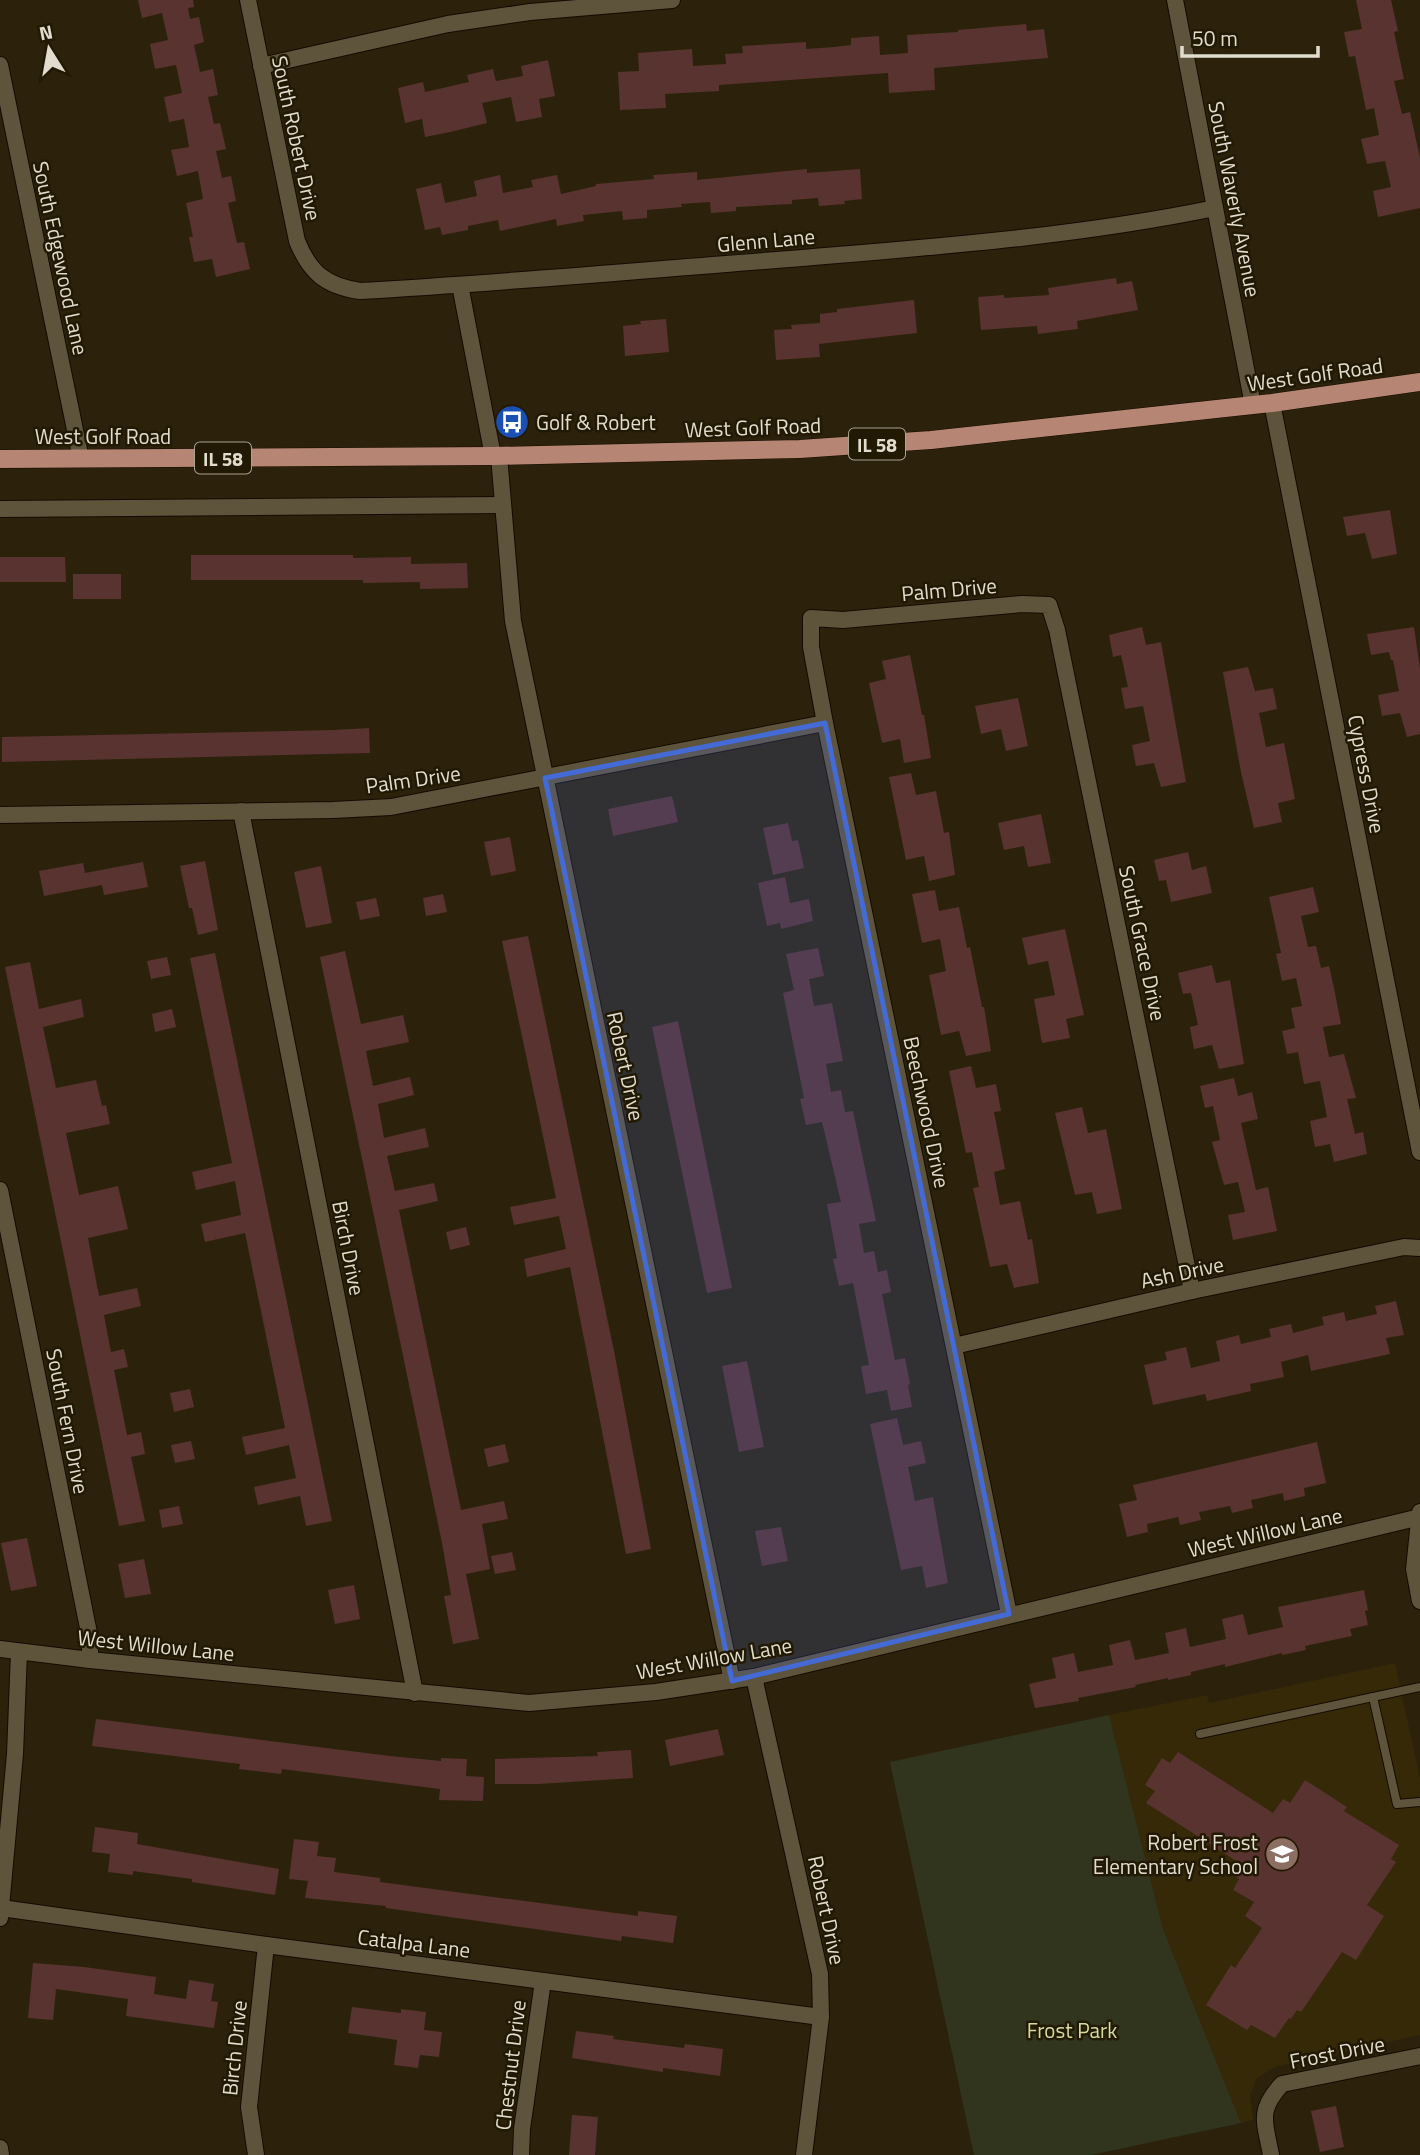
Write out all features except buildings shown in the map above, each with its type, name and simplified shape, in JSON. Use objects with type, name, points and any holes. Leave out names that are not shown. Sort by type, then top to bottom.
[{"type":"main road","name":"West Golf Road","points":[[0,459],[496,456],[800,449],[931,440],[1272,404],[1420,382]]},
{"type":"street","name":"South Robert Drive","points":[[248,0],[297,241],[308,264],[321,277]]},
{"type":"street","points":[[261,66],[448,24],[530,12],[672,0]]},
{"type":"street","name":"South Waverly Avenue","points":[[1175,0],[1253,405]]},
{"type":"street","name":"South Edgewood Lane","points":[[0,65],[81,459]]},
{"type":"street","name":"Glenn Lane","points":[[321,277],[337,287],[360,291],[460,285],[1000,241],[1134,224],[1215,208]]},
{"type":"street","name":"Robert Drive","points":[[460,285],[496,456],[513,621],[732,1681]]},
{"type":"street","name":"Cypress Drive","points":[[1272,404],[1420,1152]]},
{"type":"street","points":[[0,509],[502,505]]},
{"type":"street","name":"Palm Drive","points":[[811,618],[843,620],[1022,604],[1048,605]]},
{"type":"street","name":"South Grace Drive","points":[[1048,605],[1057,629],[1192,1291]]},
{"type":"street","name":"Beechwood Drive","points":[[811,618],[811,647],[825,723],[1009,1614]]},
{"type":"street","name":"Palm Drive","points":[[0,815],[391,807],[825,723]]},
{"type":"street","name":"Birch Drive","points":[[241,811],[415,1693]]},
{"type":"street","name":"South Fern Drive","points":[[0,1190],[90,1638],[90,1660]]},
{"type":"street","name":"Ash Drive","points":[[954,1346],[1192,1291],[1404,1247],[1420,1248]]},
{"type":"street","points":[[1420,1515],[1414,1569],[1420,1601]]},
{"type":"street","name":"West Willow Lane","points":[[0,1649],[529,1703],[656,1692],[754,1676],[1420,1515]]},
{"type":"street","points":[[1,1913],[15,1754],[19,1651]]},
{"type":"street","name":"Robert Drive","points":[[754,1676],[820,1974],[821,2017],[804,2155]]},
{"type":"street","name":"Catalpa Lane","points":[[1,1913],[821,2017]]},
{"type":"street","name":"Birch Drive","points":[[256,2155],[248,2107],[265,1945]]},
{"type":"street","name":"Chestnut Drive","points":[[521,2155],[522,2129],[543,1980]]},
{"type":"street","name":"Frost Drive","points":[[1272,2155],[1264,2116],[1268,2099],[1282,2084],[1420,2056]]},
{"type":"street","points":[[0,2148],[1,2155]]},
{"type":"lane","points":[[1200,1734],[1420,1687]]},
{"type":"lane","points":[[1373,1697],[1397,1804],[1420,1802]]},
{"type":"highlighted area","points":[[825,723],[1009,1614],[732,1681],[545,778]]},
{"type":"shaded area","name":"Robert Frost Elementary School","points":[[1395,1663],[1420,1778],[1420,2035],[1275,2067],[1257,2078],[1250,2095],[1253,2120],[1241,2123],[1163,1929],[1109,1715],[1207,1695],[1209,1703]]},
{"type":"green space","name":"Frost Park","points":[[1109,1715],[1163,1929],[1241,2123],[1091,2155],[974,2155],[890,1762]]},
{"type":"place","name":"Golf & Robert","points":[[512,422]]},
{"type":"place","name":"Robert Frost Elementary School","points":[[1282,1854]]}]
